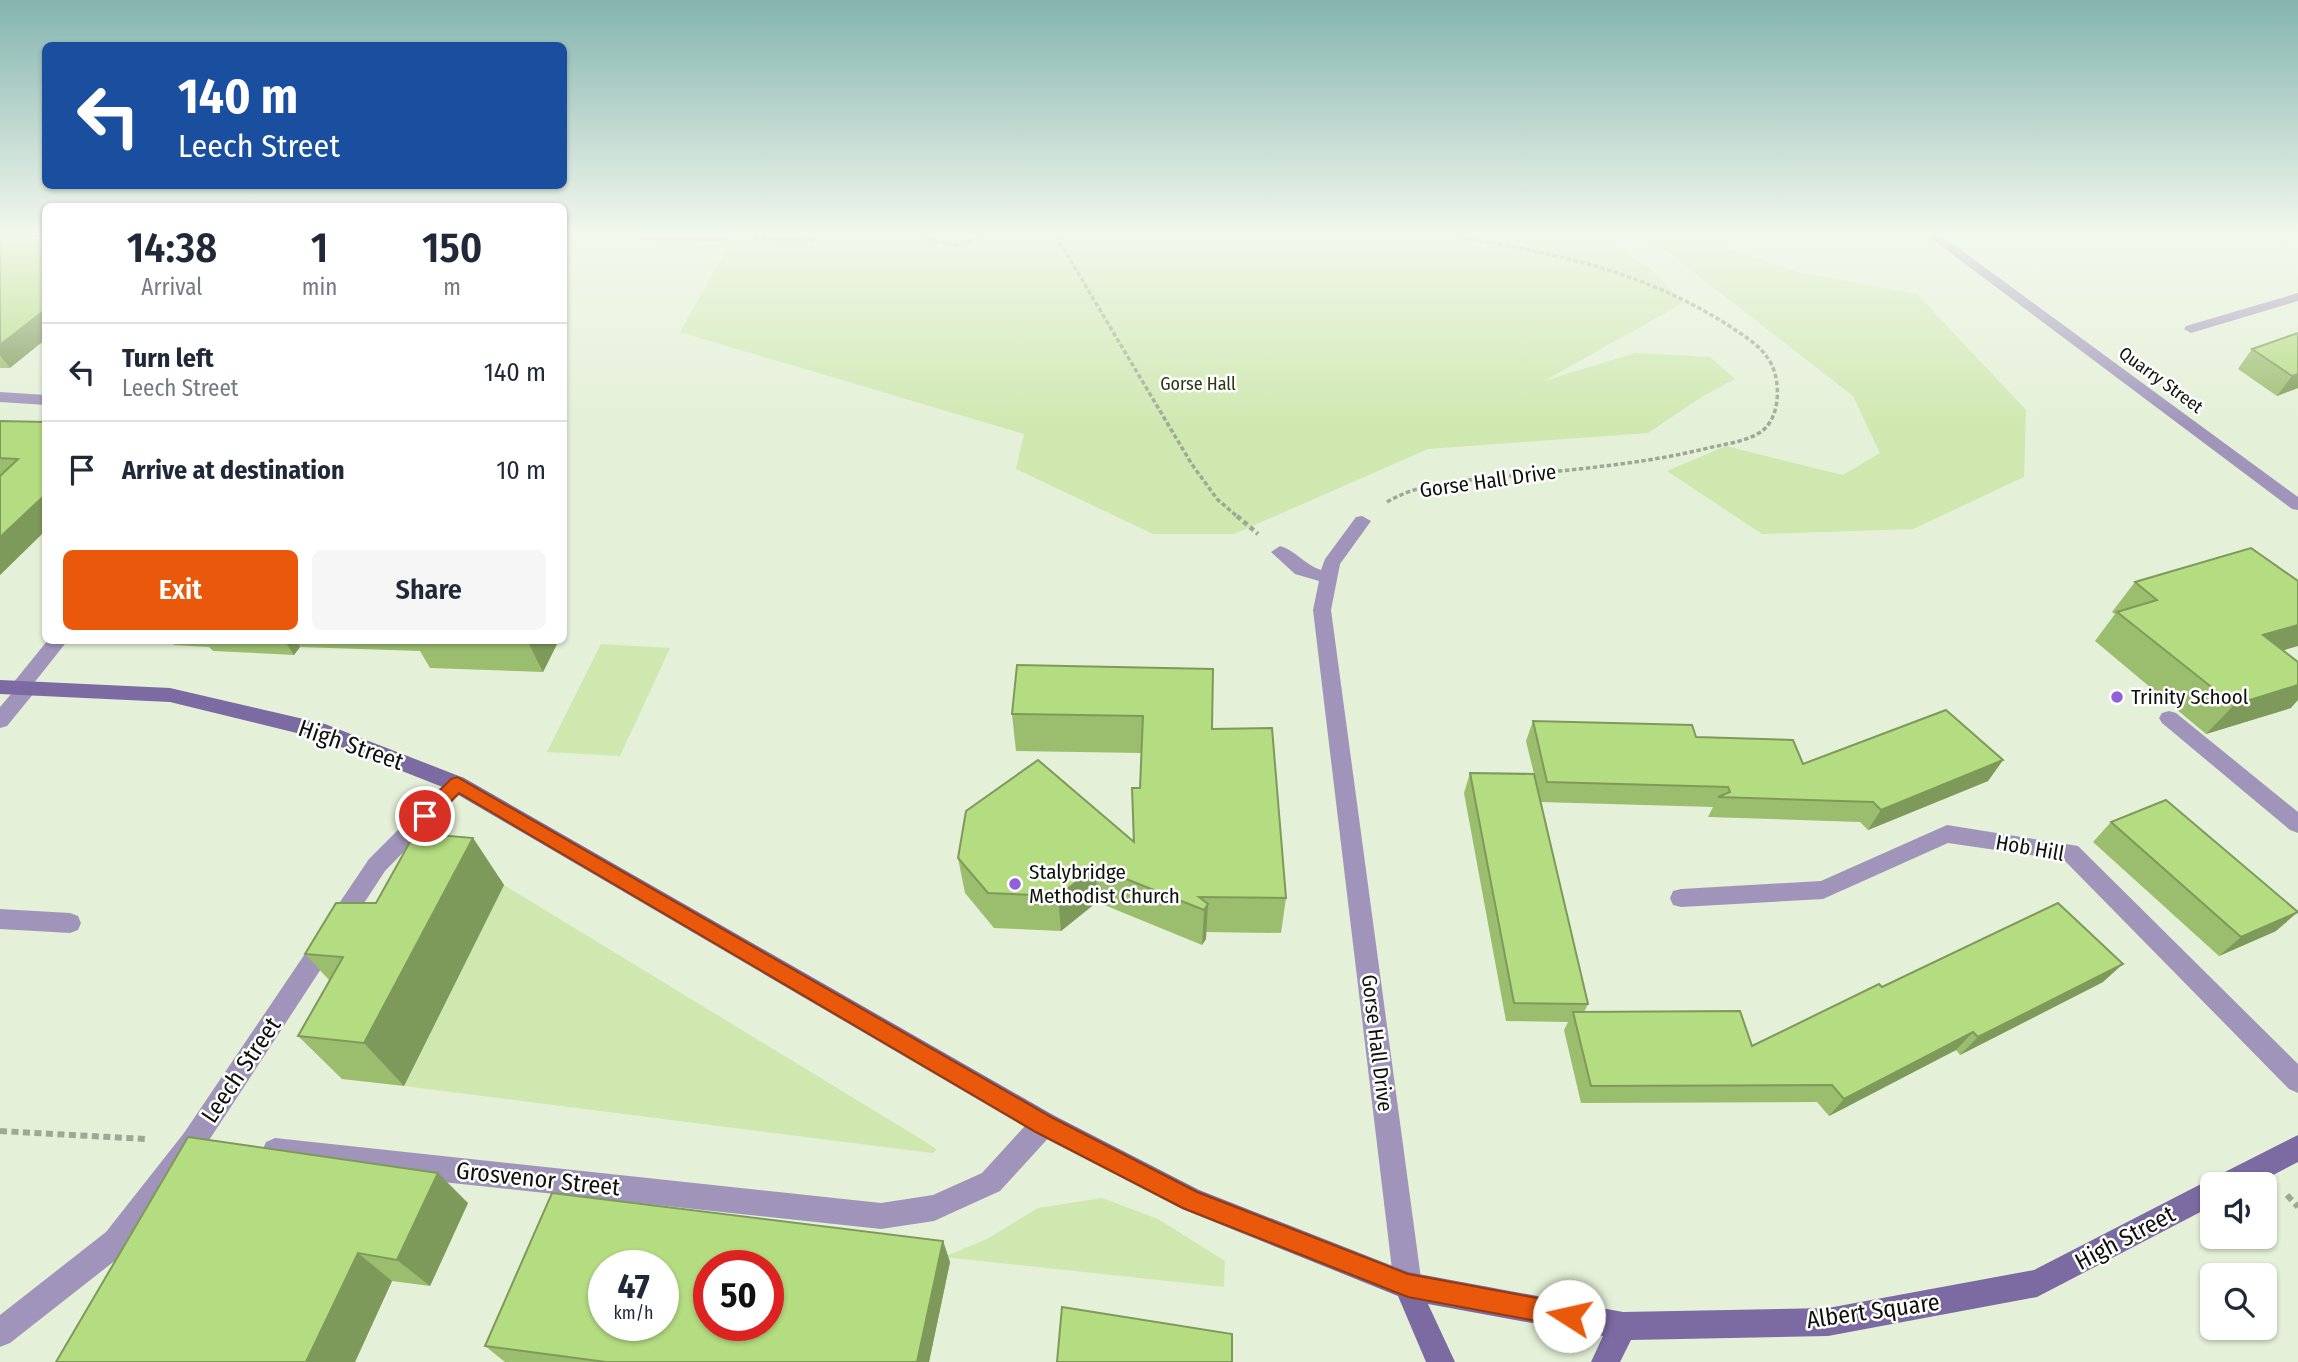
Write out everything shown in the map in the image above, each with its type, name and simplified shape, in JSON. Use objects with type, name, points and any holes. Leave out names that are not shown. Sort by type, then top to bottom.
[{"type":"main road","name":"High Street","points":[[15,688],[170,695],[325,732],[457,784],[1044,1124],[1191,1200],[1408,1286],[1623,1326]]},
{"type":"main road","points":[[2251,1172],[2298,1148]]},
{"type":"main road","name":"High Street","points":[[2038,1283],[2200,1198]]},
{"type":"main road","name":"Albert Square","points":[[1623,1326],[1828,1322],[2038,1283]]},
{"type":"main road","points":[[1408,1286],[1422,1325],[1441,1362]]},
{"type":"main road","points":[[1605,1362],[1623,1326]]},
{"type":"street","name":"Quarry Street","points":[[2020,300],[2298,505]]},
{"type":"street","points":[[2191,329],[2289,300]]},
{"type":"street","points":[[0,397],[42,400]]},
{"type":"street","name":"Gorse Hall Drive","points":[[1362,521],[1331,563],[1322,610],[1408,1286]]},
{"type":"street","points":[[1280,552],[1301,570],[1328,578]]},
{"type":"street","points":[[0,721],[15,688],[55,644]]},
{"type":"street","points":[[2169,718],[2298,824]]},
{"type":"street","name":"Leech Street","points":[[0,1333],[116,1242],[193,1142],[377,864],[457,784]]},
{"type":"street","name":"Hob Hill","points":[[1681,898],[1823,890],[1947,834],[2070,852],[2298,1082]]},
{"type":"street","points":[[0,919],[70,923]]},
{"type":"street","name":"Grosvenor Street","points":[[248,1148],[881,1216],[934,1208],[991,1182],[1044,1124]]},
{"type":"street","points":[[193,1142],[221,1145]]},
{"type":"path","points":[[1094,300],[1191,463],[1217,499],[1280,552]]},
{"type":"path","name":"Gorse Hall Drive","points":[[1362,521],[1395,496],[1443,484],[1693,452],[1754,436],[1768,427],[1775,414],[1777,380],[1766,351],[1692,300]]},
{"type":"path","points":[[0,1131],[193,1142]]},
{"type":"green space","name":"Gorse Hall","points":[[698,300],[1680,300],[1683,303],[1544,381],[1635,353],[1710,357],[1735,379],[1703,396],[1648,433],[1428,449],[1234,534],[1153,534],[1016,469],[1024,434],[680,332]]},
{"type":"green space","points":[[1729,300],[1922,300],[2026,410],[2024,477],[1913,529],[1762,534],[1667,471],[1726,446],[1843,475],[1880,453],[1853,396]]},
{"type":"green space","points":[[601,644],[670,648],[620,756],[547,752]]},
{"type":"green space","points":[[504,885],[937,1150],[932,1153],[404,1086]]},
{"type":"green space","points":[[1102,1198],[1158,1219],[1225,1261],[1224,1287],[944,1257],[987,1239],[1038,1208]]},
{"type":"building","points":[[0,300],[42,300],[42,312],[0,345]]},
{"type":"building","points":[[2298,333],[2298,374],[2292,376],[2252,349]]},
{"type":"building","points":[[0,421],[42,422],[42,498],[0,537],[0,476],[18,459],[0,458]]},
{"type":"building","points":[[2251,548],[2298,581],[2298,625],[2263,635],[2298,662],[2298,685],[2234,705],[2117,612],[2157,600],[2135,582]]},
{"type":"building","points":[[1017,665],[1213,669],[1212,729],[1272,728],[1286,898],[1199,897],[1208,904],[1204,910],[1096,867],[1058,896],[988,893],[958,858],[966,811],[1038,760],[1134,842],[1132,788],[1140,788],[1143,716],[1012,714]]},
{"type":"building","points":[[1946,710],[2003,760],[1881,810],[1873,802],[1718,797],[1730,792],[1728,787],[1547,782],[1533,721],[1692,725],[1696,737],[1793,740],[1803,764]]},
{"type":"building","points":[[1470,773],[1534,774],[1588,1004],[1514,1003]]},
{"type":"building","points":[[2166,800],[2298,912],[2241,937],[2111,822]]},
{"type":"building","points":[[415,833],[473,838],[364,1043],[298,1036],[343,957],[305,954],[336,903],[376,903]]},
{"type":"building","points":[[2058,903],[2123,964],[1978,1037],[1973,1032],[1844,1099],[1832,1085],[1591,1086],[1573,1012],[1740,1011],[1752,1046],[1879,984],[1882,987]]},
{"type":"building","points":[[188,1137],[438,1173],[397,1260],[358,1253],[306,1362],[56,1362]]},
{"type":"building","points":[[552,1193],[943,1241],[917,1362],[606,1362],[485,1346]]},
{"type":"building","points":[[1062,1307],[1232,1334],[1232,1362],[1057,1362]]},
{"type":"place","name":"Trinity School","points":[[2117,697]]},
{"type":"place","name":"Stalybridge Methodist Church","points":[[1015,884]]},
{"type":"route","points":[[425,816],[457,784],[1044,1124],[1191,1200],[1408,1286],[1569,1316]]}]
